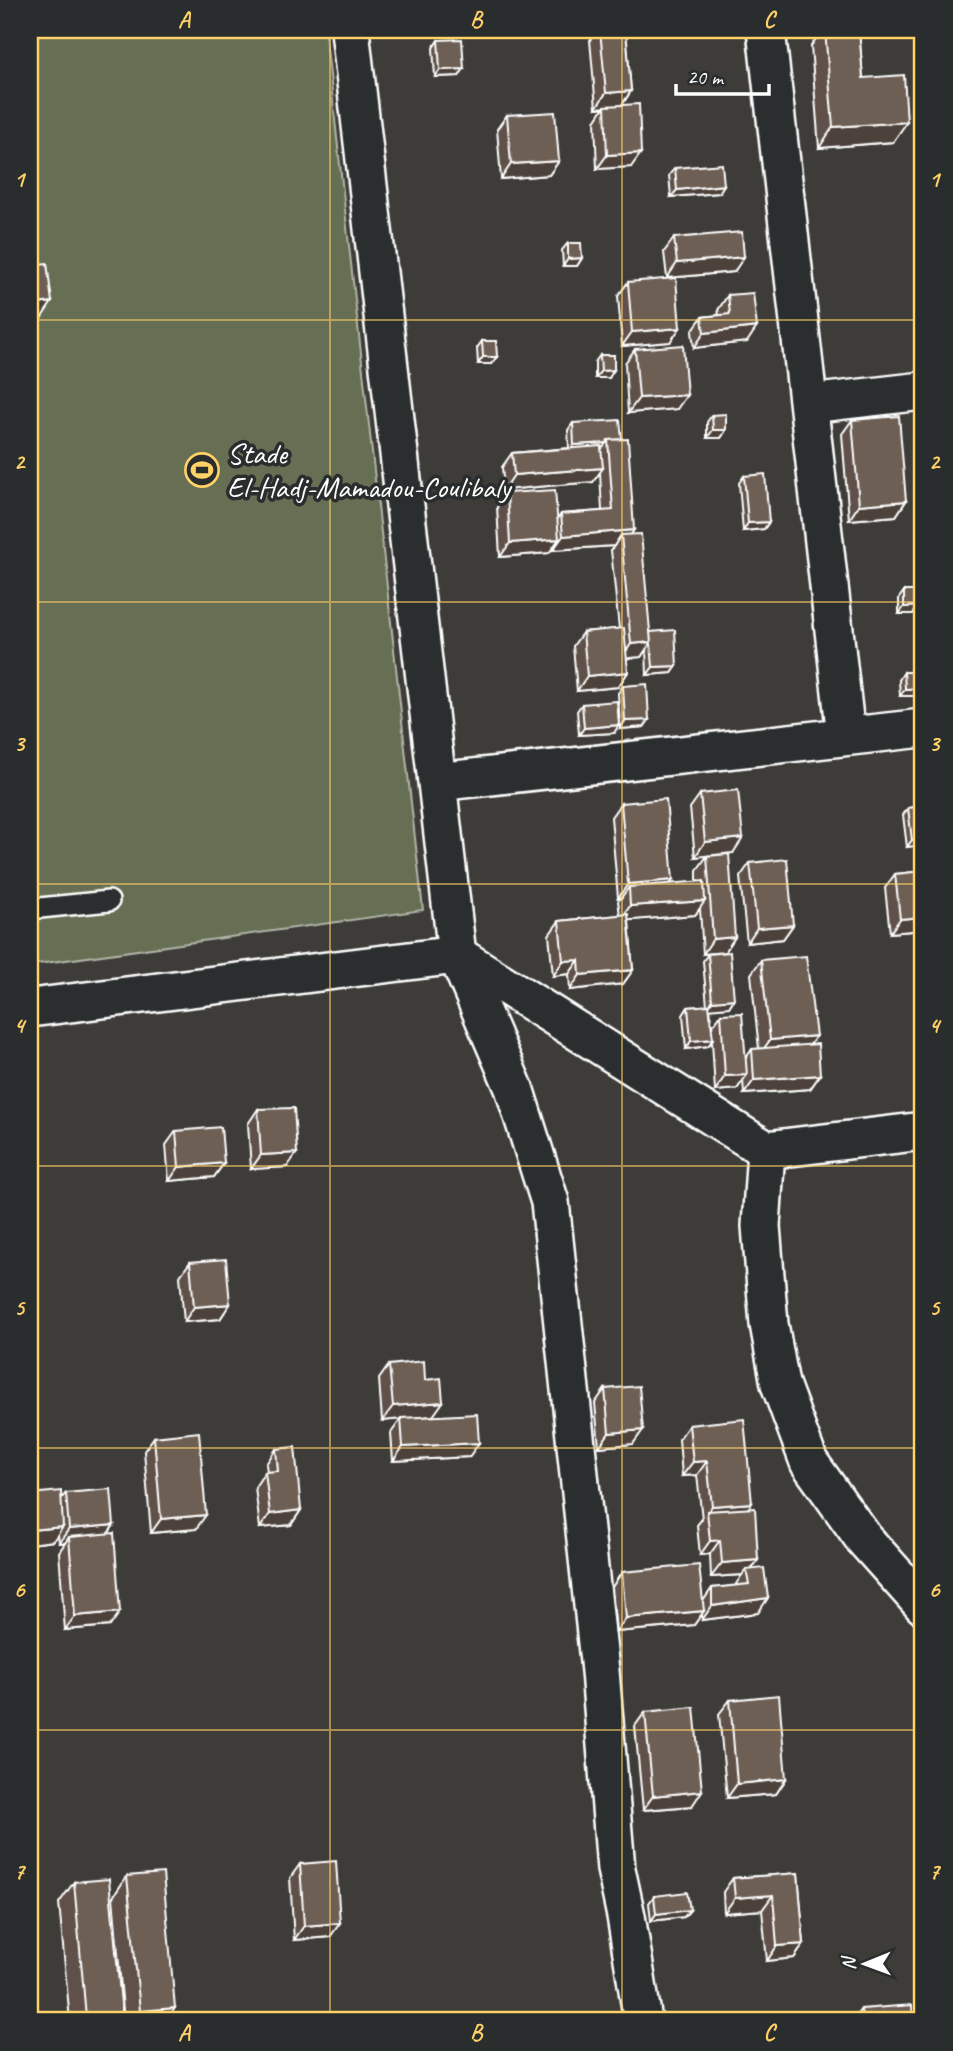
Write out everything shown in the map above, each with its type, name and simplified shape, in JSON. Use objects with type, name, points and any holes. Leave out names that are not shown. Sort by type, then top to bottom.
[{"type":"street","points":[[350,30],[457,955],[514,1088],[550,1202],[600,1671],[616,1868],[643,2021]]},
{"type":"street","points":[[766,30],[846,736]]},
{"type":"street","points":[[809,404],[923,391]]},
{"type":"street","points":[[437,782],[923,728]]},
{"type":"street","points":[[30,1008],[457,955],[766,1150],[923,1131]]},
{"type":"street","points":[[766,1150],[761,1226],[769,1324],[780,1384],[809,1462],[864,1539],[923,1605]]},
{"type":"lane","points":[[30,909],[109,901]]},
{"type":"green space","name":"Stade El-Hadj-Mamadou-Coulibaly","points":[[30,30],[325,30],[423,910],[30,965]]},
{"type":"building","points":[[600,30],[626,30],[631,91],[606,93]]},
{"type":"building","points":[[825,30],[859,30],[863,78],[904,75],[907,122],[833,127]]},
{"type":"building","points":[[462,39],[464,69],[440,70],[438,40]]},
{"type":"building","points":[[639,104],[641,153],[607,155],[605,106]]},
{"type":"building","points":[[555,112],[559,161],[511,164],[507,115]]},
{"type":"building","points":[[722,164],[724,185],[677,190],[675,168]]},
{"type":"building","points":[[742,232],[744,257],[677,263],[674,238]]},
{"type":"building","points":[[568,243],[581,243],[582,258],[568,259]]},
{"type":"building","points":[[47,263],[52,302],[30,305],[30,265]]},
{"type":"building","points":[[676,278],[680,328],[632,332],[628,282]]},
{"type":"building","points":[[753,293],[757,327],[704,333],[702,317],[730,314],[728,295]]},
{"type":"building","points":[[482,341],[496,341],[497,357],[483,357]]},
{"type":"building","points":[[683,345],[687,395],[639,398],[635,349]]},
{"type":"building","points":[[600,355],[614,355],[614,370],[601,371]]},
{"type":"building","points":[[726,414],[726,430],[713,430],[712,415]]},
{"type":"building","points":[[899,416],[906,501],[859,505],[852,420]]},
{"type":"building","points":[[620,420],[622,439],[574,445],[573,423]]},
{"type":"building","points":[[628,439],[634,530],[563,536],[561,514],[613,510],[608,440]]},
{"type":"building","points":[[601,446],[603,468],[514,475],[512,453]]},
{"type":"building","points":[[765,474],[769,522],[748,523],[744,476]]},
{"type":"building","points":[[555,490],[559,539],[510,543],[507,493]]},
{"type":"building","points":[[641,534],[651,642],[631,644],[621,535]]},
{"type":"building","points":[[904,591],[918,591],[918,606],[904,607]]},
{"type":"building","points":[[624,628],[628,672],[587,676],[583,632]]},
{"type":"building","points":[[675,630],[677,666],[653,667],[650,632]]},
{"type":"building","points":[[904,672],[923,672],[923,688],[905,689]]},
{"type":"building","points":[[647,684],[649,720],[625,721],[623,686]]},
{"type":"building","points":[[617,701],[619,725],[584,728],[582,704]]},
{"type":"building","points":[[738,790],[743,838],[705,842],[700,794]]},
{"type":"building","points":[[666,799],[673,880],[628,884],[621,803]]},
{"type":"building","points":[[923,806],[923,838],[912,840],[908,808]]},
{"type":"building","points":[[729,854],[735,937],[713,939],[707,856]]},
{"type":"building","points":[[787,859],[793,925],[757,928],[750,863]]},
{"type":"building","points":[[923,871],[923,917],[900,919],[895,874]]},
{"type":"building","points":[[704,881],[705,901],[630,906],[629,887]]},
{"type":"building","points":[[628,914],[633,970],[580,975],[579,960],[563,961],[559,921]]},
{"type":"building","points":[[730,952],[734,999],[712,1001],[708,954]]},
{"type":"building","points":[[806,956],[816,1036],[770,1040],[761,960]]},
{"type":"building","points":[[709,1005],[713,1039],[691,1041],[688,1007]]},
{"type":"building","points":[[742,1013],[747,1075],[725,1076],[721,1014]]},
{"type":"building","points":[[818,1044],[820,1075],[754,1080],[752,1049]]},
{"type":"building","points":[[294,1108],[297,1153],[261,1155],[258,1109]]},
{"type":"building","points":[[221,1127],[224,1163],[179,1167],[176,1131]]},
{"type":"building","points":[[226,1259],[230,1304],[194,1307],[190,1262]]},
{"type":"building","points":[[424,1361],[425,1380],[441,1378],[443,1402],[393,1406],[389,1365]]},
{"type":"building","points":[[639,1386],[643,1430],[609,1433],[605,1389]]},
{"type":"building","points":[[477,1414],[479,1443],[403,1447],[401,1418]]},
{"type":"building","points":[[744,1419],[752,1503],[712,1506],[707,1461],[693,1462],[689,1425]]},
{"type":"building","points":[[199,1432],[206,1515],[161,1519],[154,1437]]},
{"type":"building","points":[[295,1447],[301,1510],[270,1514],[265,1472],[278,1471],[276,1449]]},
{"type":"building","points":[[111,1489],[114,1525],[69,1529],[66,1493]]},
{"type":"building","points":[[61,1491],[63,1527],[30,1530],[30,1494]]},
{"type":"building","points":[[755,1508],[758,1560],[722,1563],[720,1540],[710,1541],[707,1511]]},
{"type":"building","points":[[114,1533],[120,1612],[75,1616],[69,1537]]},
{"type":"building","points":[[699,1565],[704,1611],[626,1618],[622,1572]]},
{"type":"building","points":[[764,1568],[768,1598],[712,1606],[712,1588],[749,1584],[746,1570]]},
{"type":"building","points":[[779,1695],[786,1779],[737,1784],[730,1700]]},
{"type":"building","points":[[694,1707],[702,1791],[653,1796],[645,1712]]},
{"type":"building","points":[[336,1861],[340,1923],[304,1926],[300,1864]]},
{"type":"building","points":[[163,1873],[175,2008],[140,2011],[127,1876]]},
{"type":"building","points":[[798,1873],[804,1944],[777,1946],[773,1895],[735,1898],[733,1878]]},
{"type":"building","points":[[109,1879],[122,2014],[86,2017],[74,1882]]},
{"type":"building","points":[[687,1892],[690,1910],[656,1914],[654,1896]]},
{"type":"building","points":[[912,2005],[913,2021],[862,2021],[861,2009]]},
{"type":"place","name":"Stade El-Hadj-Mamadou-Coulibaly","points":[[202,470]]}]
